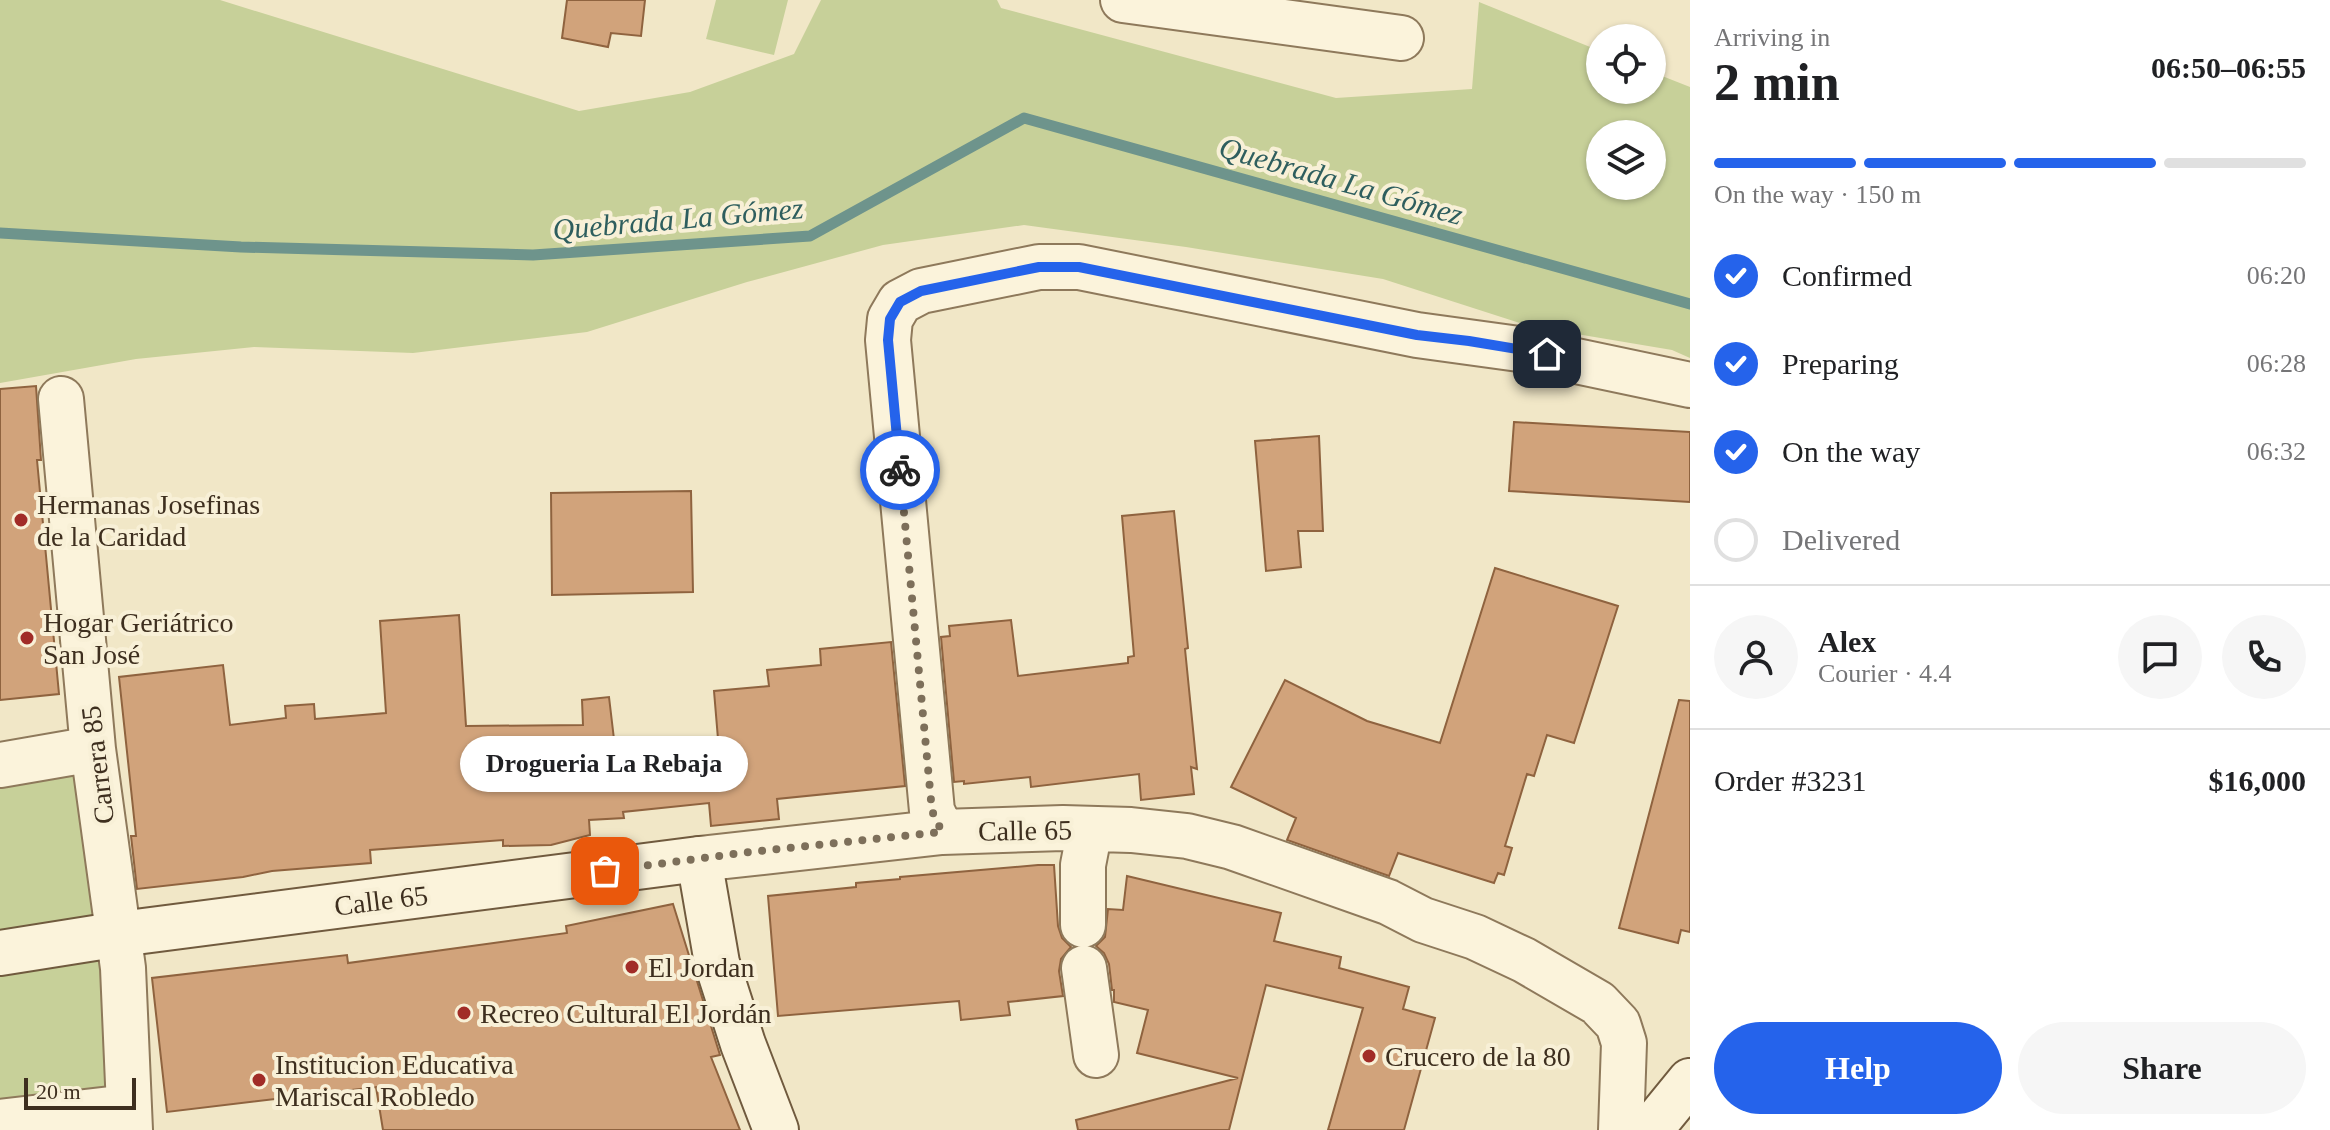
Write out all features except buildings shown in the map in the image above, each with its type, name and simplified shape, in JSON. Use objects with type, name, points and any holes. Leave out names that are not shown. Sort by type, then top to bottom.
[{"type":"street","points":[[1123,0],[1401,38]]},
{"type":"street","points":[[942,832],[932,811],[888,340],[890,319],[900,302],[921,291],[1039,267],[1079,267],[1417,335],[1519,349],[1690,385]]},
{"type":"street","name":"Carrera 85","points":[[61,399],[93,749],[120,934],[129,1118]]},
{"type":"street","points":[[0,765],[93,749]]},
{"type":"street","points":[[1083,925],[1083,865],[1090,829]]},
{"type":"street","name":"Calle 65","points":[[0,953],[120,934],[699,859],[942,832],[1090,829],[1187,836],[1232,847],[1388,902],[1423,920],[1475,937],[1598,1003],[1618,1024],[1624,1043],[1621,1130]]},
{"type":"street","points":[[699,859],[717,963],[743,1044],[776,1130]]},
{"type":"street","points":[[1084,968],[1096,1055]]},
{"type":"street","points":[[1650,1130],[1690,1081]]},
{"type":"street","points":[[0,1122],[129,1118]]},
{"type":"green space","points":[[0,0],[220,0],[579,111],[690,92],[794,54],[821,0],[997,0],[1001,8],[1336,98],[1472,89],[1479,2],[1586,45],[1586,104],[1666,104],[1666,78],[1690,87],[1690,358],[1672,350],[1529,326],[1383,279],[1024,225],[883,245],[747,282],[587,332],[413,353],[254,347],[136,359],[0,383]]},
{"type":"green space","points":[[716,0],[788,0],[774,55],[706,39]]},
{"type":"green space","points":[[76,767],[116,1090],[0,1104],[0,773]]},
{"type":"waterway","name":"Quebrada La Gómez","points":[[0,233],[241,247],[533,255],[810,236],[1024,118],[1690,304]]},
{"type":"way so far","points":[[605,871],[942,832],[932,811],[900,470]]},
{"type":"place","name":"Hermanas Josefinas de la Caridad","points":[[21,520]]},
{"type":"place","name":"Hogar Geriátrico San José","points":[[27,638]]},
{"type":"place","name":"Drogueria La Rebaja","points":[[605,871]]},
{"type":"place","name":"El Jordan","points":[[632,967]]},
{"type":"place","name":"Recreo Cultural El Jordán","points":[[464,1013]]},
{"type":"place","name":"Crucero de la 80","points":[[1369,1056]]},
{"type":"place","name":"Institucion Educativa Mariscal Robledo","points":[[259,1080]]},
{"type":"route","points":[[900,470],[888,340],[890,319],[900,302],[921,291],[1039,267],[1079,267],[1417,335],[1547,354]]}]
